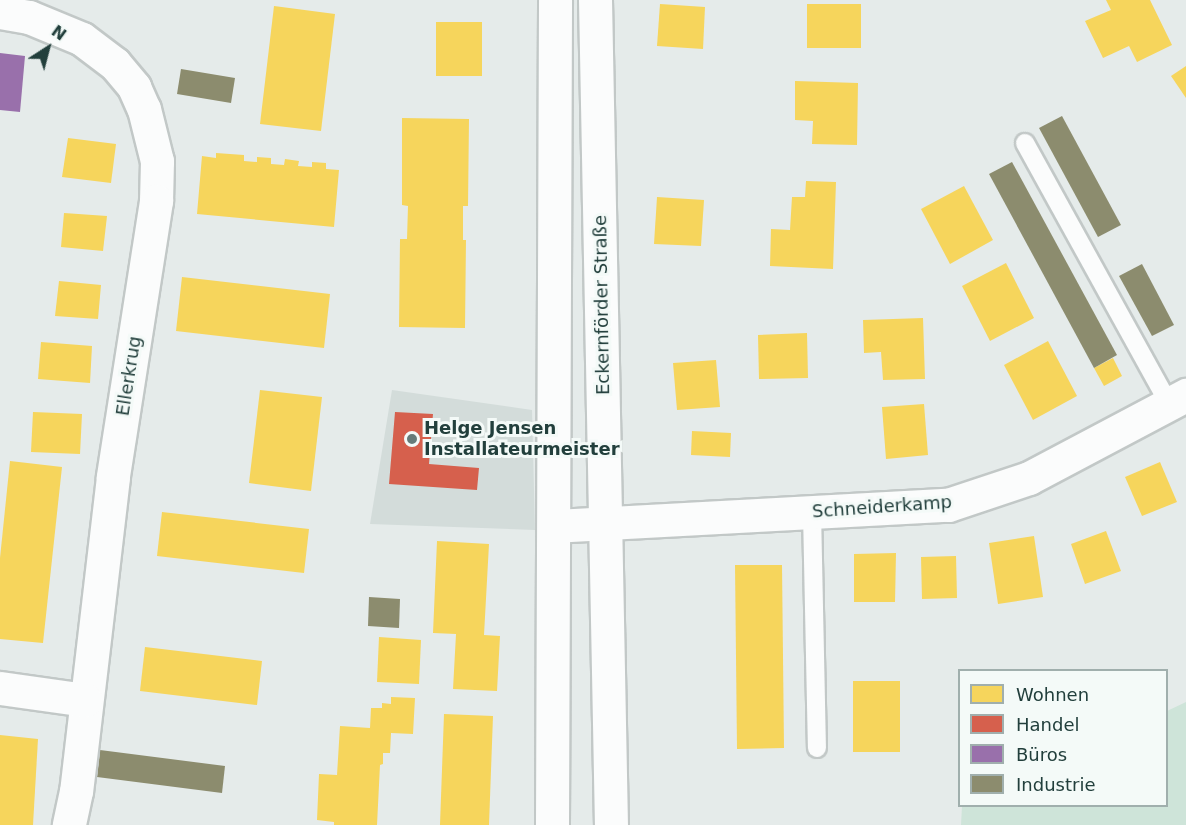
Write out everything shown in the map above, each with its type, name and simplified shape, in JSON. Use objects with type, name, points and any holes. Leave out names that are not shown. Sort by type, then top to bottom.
[{"type":"street","points":[[552,825],[555,0]]},
{"type":"street","name":"Eckernförder Straße","points":[[595,0],[607,524],[611,825]]},
{"type":"street","name":"Ellerkrug","points":[[0,12],[29,17],[82,39],[114,64],[134,87],[144,109],[157,161],[155,211],[113,477],[76,791],[69,825]]},
{"type":"street","name":"Schneiderkamp","points":[[554,526],[948,505],[1029,478],[1177,400]]},
{"type":"street","points":[[0,688],[85,700]]},
{"type":"lane","points":[[1025,142],[1177,400]]},
{"type":"lane","points":[[812,512],[817,748]]},
{"type":"shaded area","points":[[392,390],[532,410],[535,530],[370,524]]},
{"type":"green space","points":[[1186,702],[1186,825],[961,825],[962,807],[1168,807],[1168,711]]},
{"type":"building: Wohnen","points":[[1106,0],[1150,0],[1172,45],[1137,62],[1129,46],[1103,58],[1085,21],[1111,10]]},
{"type":"building: Wohnen","points":[[660,4],[705,7],[703,49],[657,46]]},
{"type":"building: Wohnen","points":[[807,4],[861,4],[861,48],[807,48]]},
{"type":"building: Wohnen","points":[[274,6],[335,14],[321,131],[260,124]]},
{"type":"building: Wohnen","points":[[436,22],[482,22],[482,76],[436,76]]},
{"type":"building: Wohnen","points":[[1186,66],[1186,98],[1171,76]]},
{"type":"building: Wohnen","points":[[795,81],[858,83],[857,145],[812,144],[813,121],[795,120]]},
{"type":"building: Wohnen","points":[[402,118],[469,119],[468,206],[463,206],[463,240],[466,240],[465,328],[399,327],[400,239],[407,239],[408,206],[402,205]]},
{"type":"building: Wohnen","points":[[68,138],[116,144],[111,183],[62,177]]},
{"type":"building: Wohnen","points":[[216,153],[244,155],[244,161],[257,162],[257,157],[271,158],[271,164],[284,165],[285,159],[299,161],[298,166],[312,167],[312,162],[326,163],[326,169],[339,170],[334,227],[197,214],[202,156],[216,158]]},
{"type":"building: Wohnen","points":[[806,181],[836,182],[833,269],[770,266],[771,229],[790,230],[792,197],[805,197]]},
{"type":"building: Wohnen","points":[[964,186],[993,240],[950,264],[921,209]]},
{"type":"building: Wohnen","points":[[657,197],[704,200],[701,246],[654,244]]},
{"type":"building: Wohnen","points":[[64,213],[107,216],[103,251],[61,247]]},
{"type":"building: Wohnen","points":[[1006,263],[1034,318],[990,341],[962,286]]},
{"type":"building: Wohnen","points":[[182,277],[330,294],[324,348],[176,331]]},
{"type":"building: Wohnen","points":[[59,281],[101,285],[98,319],[55,316]]},
{"type":"building: Wohnen","points":[[923,318],[925,379],[883,380],[881,352],[864,353],[863,320]]},
{"type":"building: Wohnen","points":[[807,333],[808,378],[759,379],[758,335]]},
{"type":"building: Wohnen","points":[[1048,341],[1077,396],[1033,420],[1004,365]]},
{"type":"building: Wohnen","points":[[41,342],[92,346],[90,383],[38,379]]},
{"type":"building: Wohnen","points":[[1113,358],[1122,376],[1104,386],[1094,368]]},
{"type":"building: Wohnen","points":[[716,360],[720,407],[677,410],[673,363]]},
{"type":"building: Wohnen","points":[[260,390],[322,397],[311,491],[249,483]]},
{"type":"building: Wohnen","points":[[924,404],[928,455],[886,459],[882,407]]},
{"type":"building: Wohnen","points":[[33,412],[82,414],[80,454],[31,452]]},
{"type":"building: Wohnen","points":[[692,431],[731,433],[730,457],[691,455]]},
{"type":"building: Wohnen","points":[[10,461],[62,467],[43,643],[0,639],[0,558]]},
{"type":"building: Wohnen","points":[[1160,462],[1177,502],[1142,516],[1125,477]]},
{"type":"building: Wohnen","points":[[162,512],[309,529],[304,573],[157,556]]},
{"type":"building: Wohnen","points":[[1106,531],[1121,571],[1085,584],[1071,544]]},
{"type":"building: Wohnen","points":[[1034,536],[1043,597],[998,604],[989,543]]},
{"type":"building: Wohnen","points":[[437,541],[489,544],[484,635],[500,636],[497,691],[453,689],[456,634],[433,633]]},
{"type":"building: Wohnen","points":[[896,553],[895,602],[854,602],[854,554]]},
{"type":"building: Wohnen","points":[[956,556],[957,598],[922,599],[921,557]]},
{"type":"building: Wohnen","points":[[735,565],[782,565],[784,748],[737,749]]},
{"type":"building: Wohnen","points":[[379,637],[421,640],[419,684],[377,682]]},
{"type":"building: Wohnen","points":[[145,647],[262,661],[257,705],[140,691]]},
{"type":"building: Wohnen","points":[[853,681],[900,681],[900,752],[853,752]]},
{"type":"building: Wohnen","points":[[391,697],[415,698],[413,734],[391,733],[390,753],[383,753],[383,764],[380,765],[377,825],[334,825],[334,822],[317,820],[319,774],[337,775],[340,726],[370,728],[371,708],[382,708],[382,703],[391,704]]},
{"type":"building: Wohnen","points":[[444,714],[493,716],[489,825],[440,825]]},
{"type":"building: Wohnen","points":[[0,735],[38,739],[33,825],[0,825]]},
{"type":"building: Handel","name":"Helge Jensen Installateurmeister","points":[[395,412],[433,414],[429,464],[479,468],[477,490],[389,484]]},
{"type":"building: Büros","points":[[0,53],[25,56],[20,112],[0,110]]},
{"type":"building: Industrie","points":[[181,69],[235,78],[231,103],[177,94]]},
{"type":"building: Industrie","points":[[1062,116],[1121,225],[1098,237],[1039,128]]},
{"type":"building: Industrie","points":[[1012,162],[1117,355],[1094,368],[989,174]]},
{"type":"building: Industrie","points":[[1142,264],[1174,325],[1152,336],[1119,276]]},
{"type":"building: Industrie","points":[[369,597],[400,599],[399,628],[368,626]]},
{"type":"building: Industrie","points":[[100,750],[225,766],[222,793],[97,777]]},
{"type":"place","name":"Helge Jensen Installateurmeister","points":[[412,439]]}]
